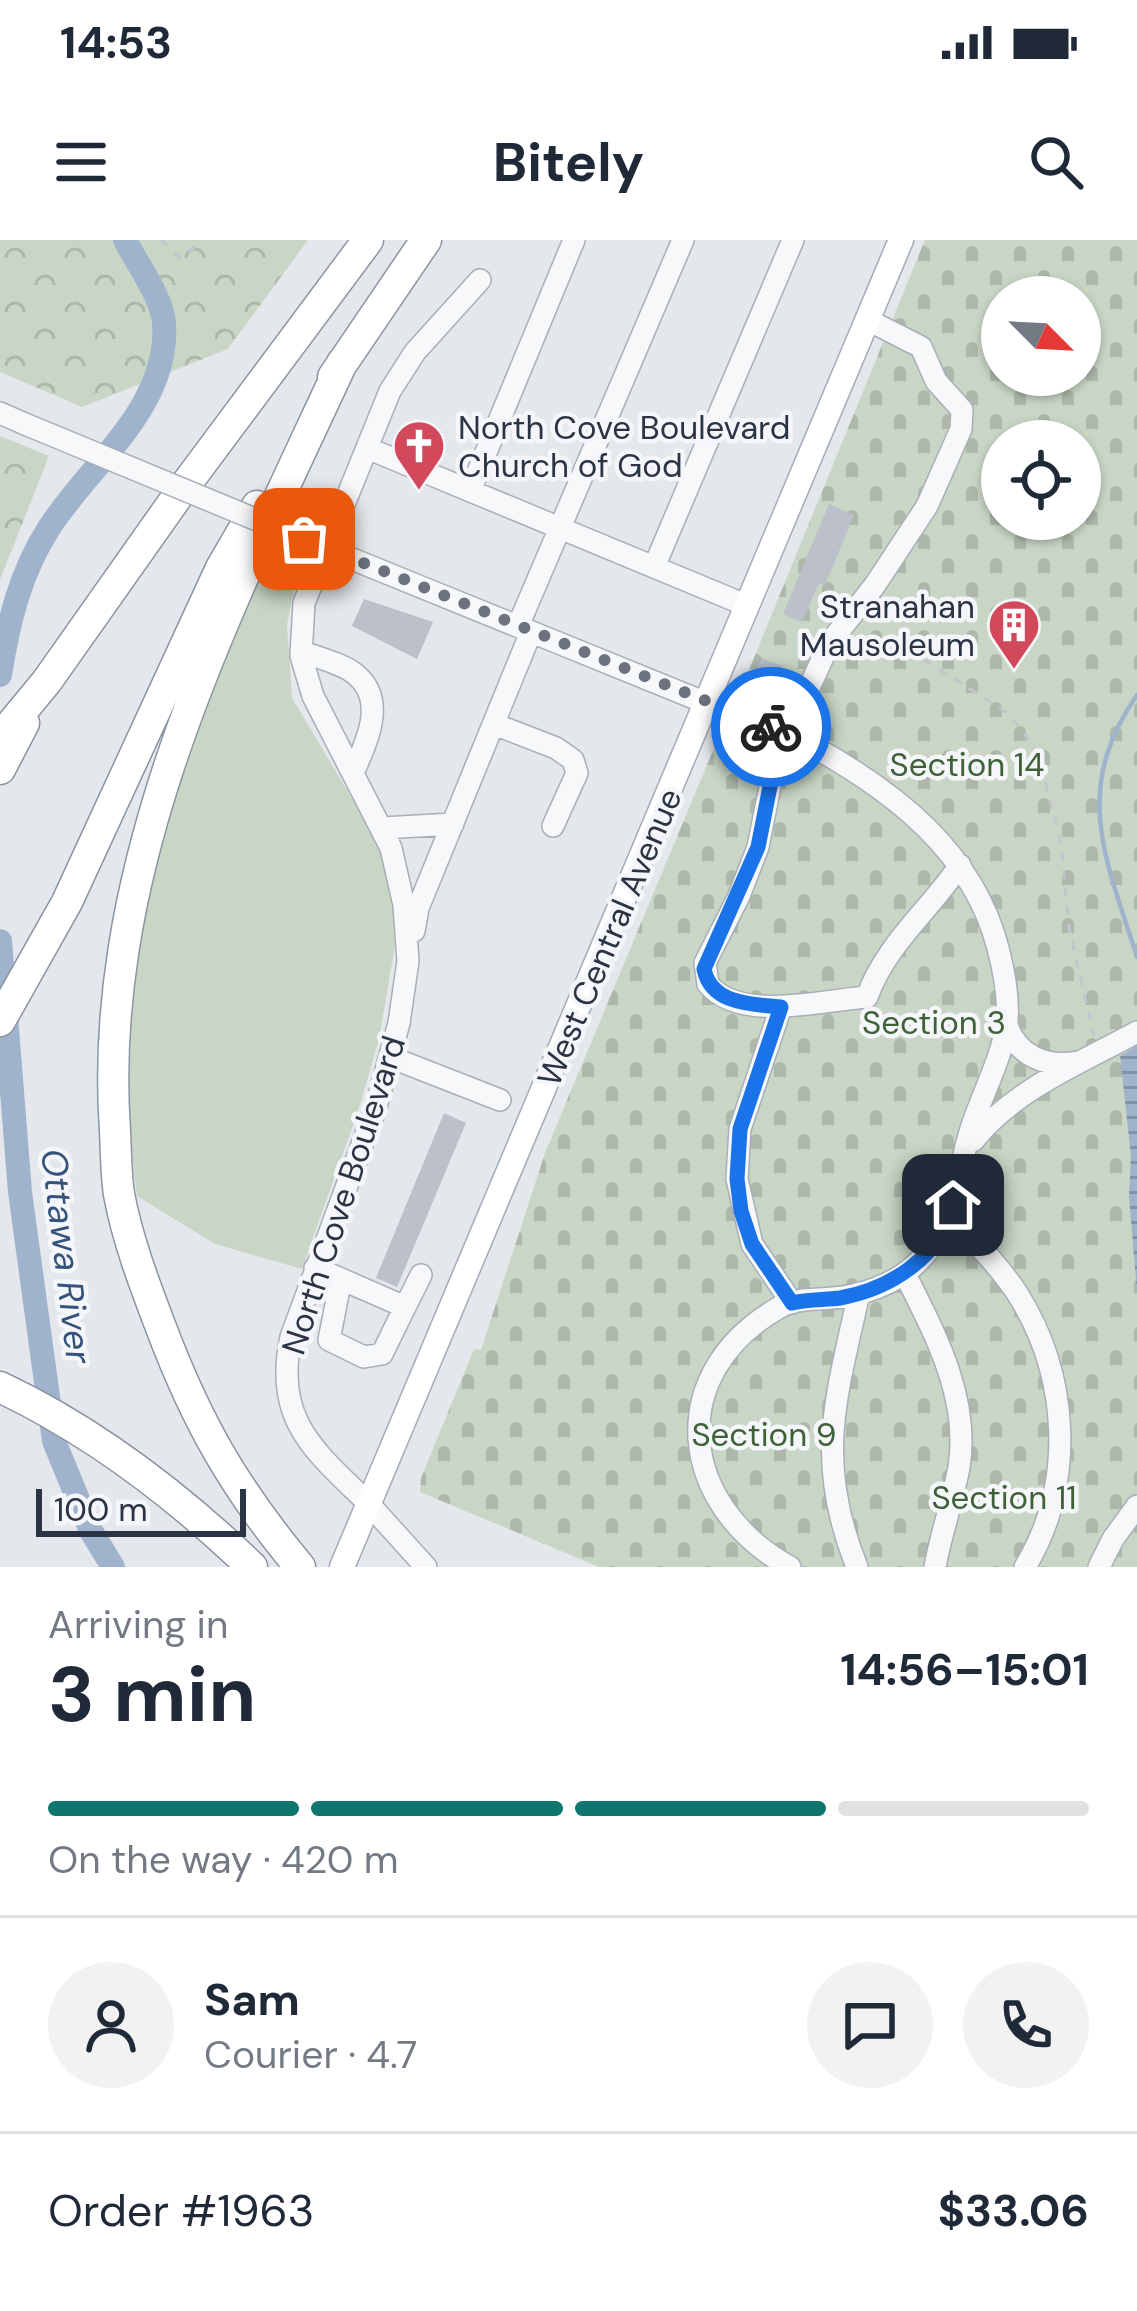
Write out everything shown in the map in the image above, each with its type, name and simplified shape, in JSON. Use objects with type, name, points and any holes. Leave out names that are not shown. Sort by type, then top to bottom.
[{"type":"highway","points":[[0,738],[368,240]]},
{"type":"highway","points":[[0,1021],[67,902],[221,568],[342,363],[426,240]]},
{"type":"highway","points":[[300,1567],[236,1483],[197,1418],[149,1296],[119,1194],[113,1028],[145,850],[171,761],[212,648],[342,363]]},
{"type":"highway","points":[[0,769],[52,672]]},
{"type":"highway","points":[[0,1387],[45,1408],[140,1473],[252,1567]]},
{"type":"main road","name":"West Central Avenue","points":[[347,1555],[901,240]]},
{"type":"street","points":[[470,491],[574,240]]},
{"type":"street","points":[[408,961],[418,908],[494,724],[560,528],[682,240]]},
{"type":"street","points":[[655,567],[793,240]]},
{"type":"street","name":"North Cove Boulevard","points":[[426,1567],[316,1454],[295,1419],[288,1395],[289,1349],[376,1107],[407,985],[408,961],[399,872],[383,827],[313,697],[301,651],[304,603],[390,391],[415,352],[480,280]]},
{"type":"street","points":[[868,320],[921,346],[932,375],[962,410],[963,418],[927,506],[836,636],[803,701],[781,731],[758,847],[704,969],[708,984],[720,996],[781,1007],[867,997],[885,956],[936,900],[960,865]]},
{"type":"street","points":[[0,413],[781,731],[878,785],[960,865],[992,926],[1006,987],[1007,1024],[962,1163],[951,1214],[940,1236],[905,1274],[859,1293],[792,1303],[751,1329],[714,1369],[702,1407],[698,1448],[703,1473],[729,1518],[759,1547],[790,1567]]},
{"type":"street","points":[[367,448],[748,606]]},
{"type":"street","points":[[301,651],[355,673],[371,696],[372,728],[353,773]]},
{"type":"street","points":[[494,724],[556,748],[573,760],[577,773],[553,826]]},
{"type":"street","points":[[383,827],[453,824]]},
{"type":"street","points":[[781,1007],[740,1129],[737,1179],[752,1244],[792,1303]]},
{"type":"street","points":[[1007,1024],[1016,1045],[1042,1061],[1063,1065],[1085,1060]]},
{"type":"street","points":[[962,1163],[975,1138],[1003,1109],[1085,1060],[1104,1042],[1137,1032]]},
{"type":"street","points":[[390,1057],[500,1100]]},
{"type":"street","points":[[951,1214],[1020,1298],[1054,1378],[1060,1454],[1056,1492],[1044,1531],[1025,1567]]},
{"type":"street","points":[[315,1268],[405,1307]]},
{"type":"street","points":[[905,1274],[945,1359],[962,1430],[959,1470],[935,1567]]},
{"type":"street","points":[[341,1279],[329,1340],[364,1357],[382,1354],[421,1275]]},
{"type":"street","points":[[856,1567],[836,1507],[831,1460],[835,1398],[859,1293]]},
{"type":"street","points":[[1099,1567],[1137,1506]]},
{"type":"path","points":[[161,240],[180,258],[196,246],[196,240]]},
{"type":"path","points":[[836,636],[900,646],[1018,723],[1039,759],[1061,843],[1069,929],[1104,1042]]},
{"type":"green space","points":[[0,240],[308,240],[228,349],[82,407],[0,372]]},
{"type":"green space","points":[[925,240],[1137,240],[1137,1567],[599,1567],[420,1492],[421,1478],[474,1349],[481,1350],[545,1153],[722,729],[738,722],[751,725],[762,702],[740,692]]},
{"type":"green space","points":[[0,436],[49,456],[0,580]]},
{"type":"green space","points":[[275,546],[299,561],[287,625],[292,698],[381,847],[398,928],[379,1039],[302,1269],[215,1244],[137,1196],[128,1096],[132,996],[158,862],[198,730],[255,580]]},
{"type":"water","points":[[1137,1046],[1137,1292],[1129,1197],[1131,1156],[1120,1056]]},
{"type":"building","points":[[829,504],[854,515],[825,585],[819,583],[802,622],[783,614]]},
{"type":"building","points":[[364,599],[433,622],[417,659],[352,626]]},
{"type":"building","points":[[762,658],[782,666],[781,683],[770,696],[749,685]]},
{"type":"building","points":[[444,1113],[466,1123],[397,1287],[376,1278]]},
{"type":"waterway","name":"Ottawa River","points":[[0,675],[17,599],[39,545],[124,433],[154,381],[162,353],[162,313],[125,240]]},
{"type":"waterway","points":[[1137,695],[1105,762],[1100,794],[1106,856],[1137,957]]},
{"type":"waterway","name":"Ottawa River","points":[[0,941],[20,1192],[54,1441],[91,1531],[113,1567]]},
{"type":"way so far","points":[[304,539],[771,727]]},
{"type":"place","name":"North Cove Boulevard Church of God","points":[[419,492]]},
{"type":"place","name":"Stranahan Mausoleum","points":[[1014,671]]},
{"type":"route","points":[[771,727],[781,731],[758,847],[704,969],[708,984],[720,996],[781,1007],[737,1145],[738,1195],[752,1244],[792,1303],[840,1298],[905,1274],[940,1236],[953,1205]]},
{"type":"park label","name":"Section 14","points":[[967,764]]},
{"type":"park label","name":"Section 3","points":[[934,1022]]},
{"type":"park label","name":"Section 9","points":[[764,1434]]},
{"type":"park label","name":"Section 11","points":[[1004,1497]]}]
